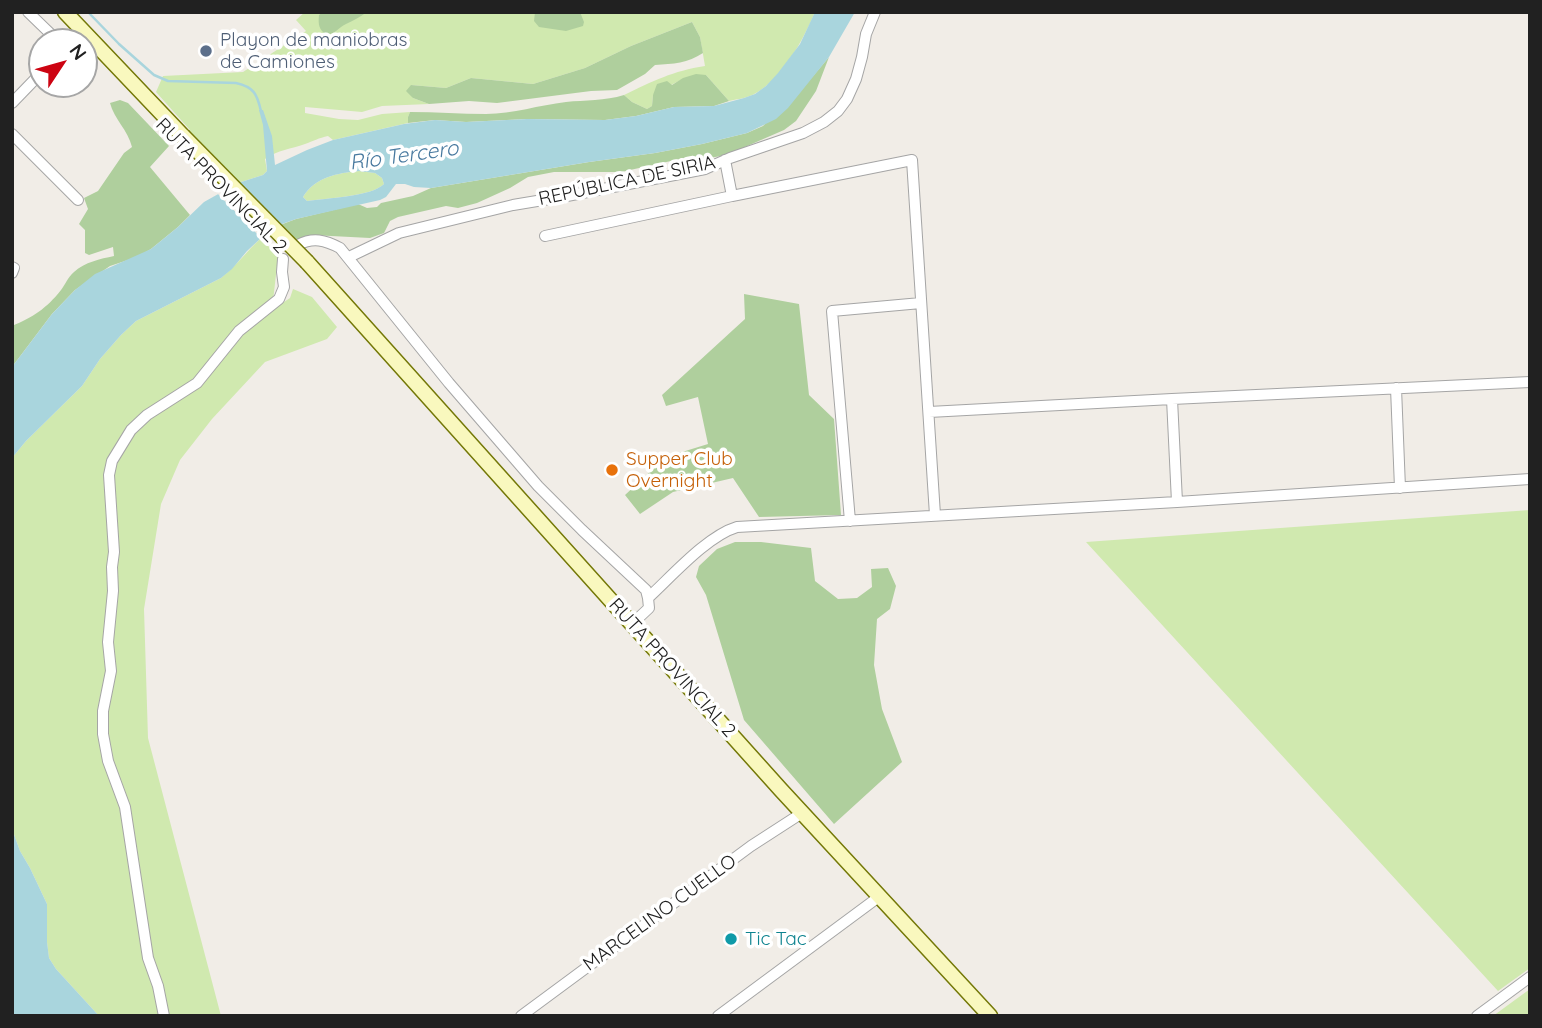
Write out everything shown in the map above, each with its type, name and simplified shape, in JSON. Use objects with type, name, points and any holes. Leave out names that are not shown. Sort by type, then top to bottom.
[{"type":"main road","name":"RUTA PROVINCIAL 2","points":[[65,12],[180,139],[357,317],[803,813],[990,1016]]},
{"type":"street","points":[[28,12],[45,28]]},
{"type":"street","name":"REPÚBLICA DE SIRIA","points":[[349,257],[398,233],[513,205],[705,169],[803,133],[824,122],[838,111],[847,99],[856,79],[866,34],[875,12]]},
{"type":"street","points":[[12,103],[28,86]]},
{"type":"street","points":[[12,135],[78,200]]},
{"type":"street","points":[[725,160],[732,196]]},
{"type":"street","points":[[545,236],[912,160],[935,515]]},
{"type":"street","points":[[298,245],[310,240],[328,242],[340,248],[449,383],[538,486],[646,590],[649,608],[632,624]]},
{"type":"street","points":[[164,1016],[158,986],[148,958],[125,807],[108,761],[103,734],[103,711],[111,671],[108,642],[114,552],[109,475],[112,461],[131,430],[147,415],[197,383],[239,331],[279,299],[284,287],[283,259]]},
{"type":"street","points":[[850,520],[832,311],[921,303]]},
{"type":"street","points":[[929,412],[1530,382]]},
{"type":"street","points":[[1396,388],[1400,488]]},
{"type":"street","points":[[1172,399],[1177,502]]},
{"type":"street","points":[[648,598],[711,540],[724,531],[737,527],[1530,480]]},
{"type":"street","name":"MARCELINO CUELLO","points":[[520,1016],[751,846],[803,813]]},
{"type":"street","points":[[718,1016],[880,896]]},
{"type":"street","points":[[1477,1016],[1530,977]]},
{"type":"green space","points":[[305,12],[815,12],[798,46],[775,78],[756,93],[746,97],[729,101],[706,75],[672,84],[653,95],[652,106],[647,109],[624,95],[673,74],[705,66],[700,37],[692,22],[585,68],[533,84],[471,78],[446,88],[411,85],[413,98],[429,104],[382,106],[362,112],[305,107],[305,113],[358,120],[382,114],[410,112],[408,123],[333,140],[328,136],[275,154],[265,159],[267,171],[263,175],[238,183],[188,132],[190,130],[156,92],[163,76],[243,72],[306,31],[296,20]]},
{"type":"green space","points":[[323,12],[367,12],[326,35],[319,24],[319,15]]},
{"type":"green space","points":[[535,12],[580,12],[584,22],[583,26],[566,31],[539,27],[534,21]]},
{"type":"green space","points":[[692,22],[700,37],[703,53],[686,61],[655,65],[617,90],[497,103],[469,101],[429,104],[413,98],[406,91],[411,85],[446,88],[471,78],[533,84],[585,68]]},
{"type":"green space","points":[[829,57],[816,91],[796,121],[784,130],[721,156],[704,159],[689,157],[621,172],[554,172],[528,177],[477,203],[458,208],[446,206],[398,217],[390,221],[384,233],[370,238],[312,235],[296,242],[280,225],[358,204],[367,208],[377,207],[381,203],[413,196],[431,188],[655,153],[747,133],[763,126]]},
{"type":"green space","points":[[696,74],[706,75],[729,101],[714,106],[674,107],[605,120],[435,120],[408,123],[410,112],[496,114],[624,95],[647,109],[652,106],[657,84],[667,81],[672,85]]},
{"type":"green space","points":[[120,100],[128,103],[169,146],[150,167],[190,215],[151,249],[110,266],[75,290],[52,314],[12,367],[12,326],[33,316],[44,307],[78,269],[93,261],[114,256],[113,247],[89,255],[85,253],[85,230],[79,224],[88,209],[84,198],[98,191],[124,153],[132,147],[110,103]]},
{"type":"green space","points":[[359,171],[375,173],[382,178],[384,184],[369,192],[348,196],[307,201],[303,197],[320,181]]},
{"type":"green space","points":[[261,238],[278,257],[272,310],[290,298],[293,289],[312,297],[337,327],[327,339],[265,362],[212,419],[180,460],[161,504],[144,609],[148,738],[221,1016],[99,1016],[49,958],[47,904],[12,829],[12,458],[82,386],[100,359],[136,321],[221,278]]},
{"type":"green space","points":[[744,294],[799,304],[809,395],[834,419],[841,515],[759,517],[733,478],[673,492],[640,514],[625,495],[666,457],[708,444],[698,397],[666,406],[662,395],[745,319]]},
{"type":"green space","points":[[1530,510],[1530,968],[1498,991],[1086,542]]},
{"type":"green space","points":[[735,542],[811,548],[815,581],[838,599],[857,598],[872,587],[871,569],[888,568],[896,586],[890,609],[877,619],[874,665],[882,709],[902,762],[834,824],[744,720],[706,595],[696,577],[699,566],[717,549]]},
{"type":"green space","points":[[1530,989],[1530,1016],[1493,1016]]},
{"type":"water","name":"Río Tercero","points":[[815,12],[855,12],[829,57],[788,108],[776,119],[747,133],[655,153],[431,188],[396,184],[386,197],[380,200],[282,224],[261,238],[221,278],[136,321],[100,359],[82,386],[12,458],[12,367],[52,314],[95,274],[151,249],[204,202],[267,171],[259,110],[263,110],[272,136],[275,165],[333,140],[404,124],[435,120],[605,120],[674,107],[714,106],[755,94],[778,73],[800,44]],"holes":[[[359,171],[375,173],[382,178],[384,184],[369,192],[307,201],[303,197],[314,185],[328,177]]]},
{"type":"water","points":[[12,829],[47,904],[49,958],[99,1016],[12,1016]]},
{"type":"pier","points":[[235,180],[282,228],[264,241],[216,192]]},
{"type":"waterway","points":[[88,12],[120,45]]},
{"type":"waterway","points":[[119,44],[154,75],[168,81],[236,83],[247,87],[256,96],[261,111]]},
{"type":"place","name":"Playon de maniobras de Camiones","points":[[206,51]]},
{"type":"place","name":"Supper Club Overnight","points":[[612,470]]},
{"type":"place","name":"Tic Tac","points":[[731,939]]}]
